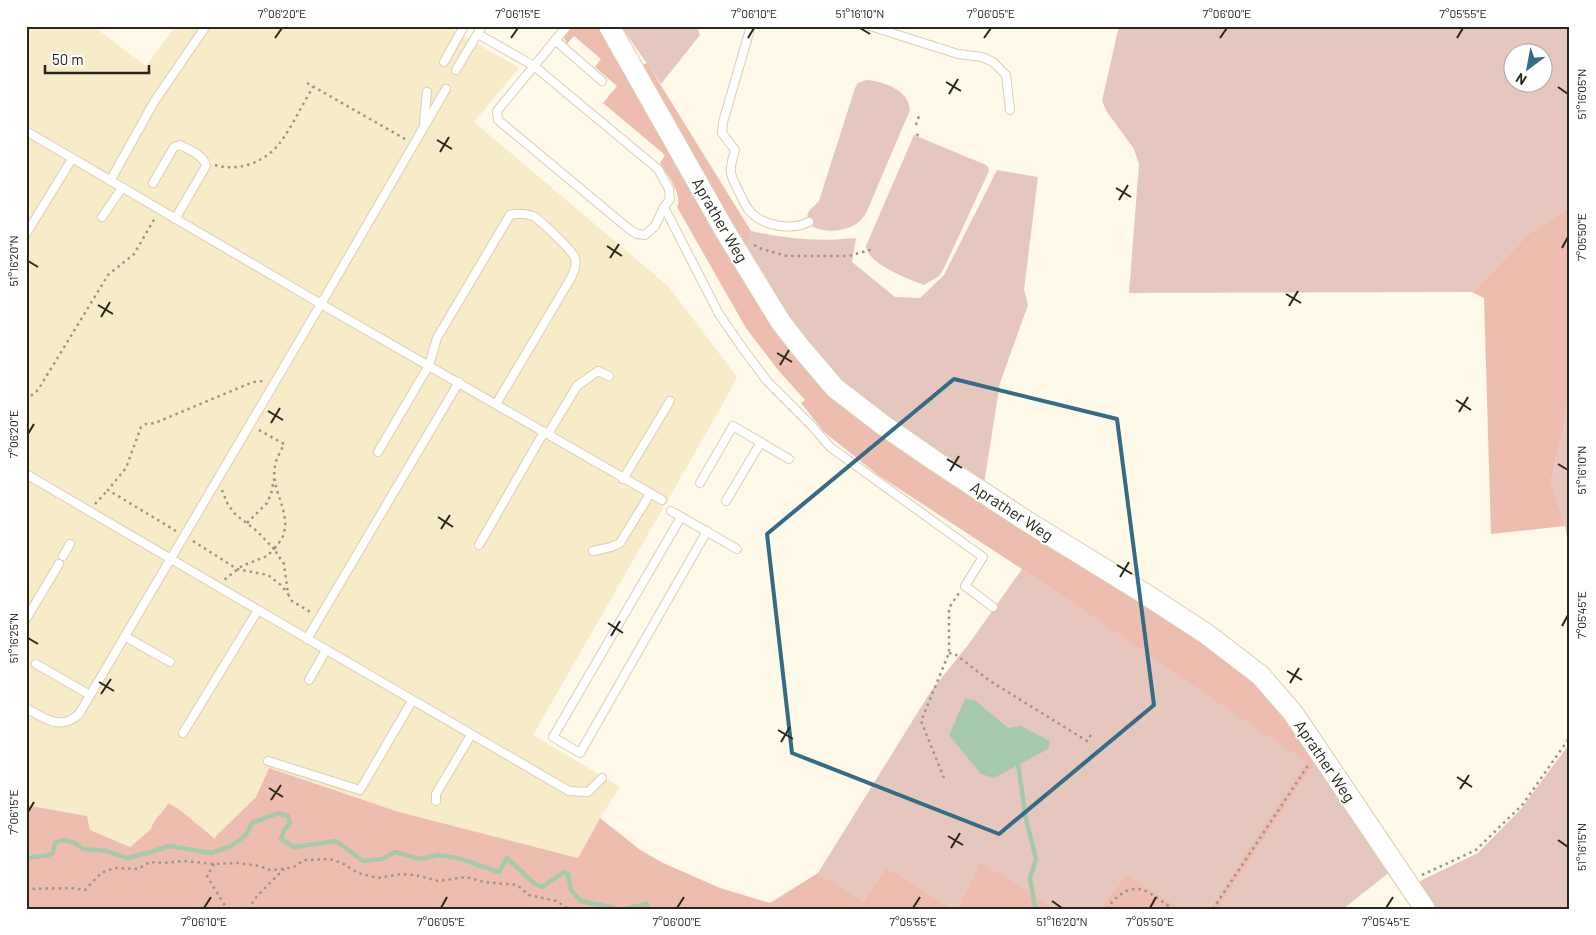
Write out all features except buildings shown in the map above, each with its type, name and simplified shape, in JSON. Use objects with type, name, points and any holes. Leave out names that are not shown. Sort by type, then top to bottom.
[{"type":"street","name":"Aprather Weg","points":[[609,26],[726,231],[780,321],[836,388],[883,425],[935,461],[1028,522],[1142,592],[1204,633],[1260,675],[1293,713],[1425,909]]},
{"type":"lane","points":[[110,181],[154,102],[206,26]]},
{"type":"lane","points":[[444,62],[464,26]]},
{"type":"lane","points":[[456,70],[482,26]]},
{"type":"lane","points":[[478,34],[534,66],[658,169],[669,189],[670,199],[655,226],[645,235],[637,234],[498,120],[497,111],[534,66],[555,40],[568,26]]},
{"type":"lane","points":[[751,26],[723,122],[722,133],[735,150],[731,168],[732,175],[743,202],[754,216],[786,227],[802,226],[809,222]]},
{"type":"lane","points":[[870,26],[958,54],[982,57],[993,62],[1006,75],[1010,110]]},
{"type":"lane","points":[[555,40],[602,81]]},
{"type":"lane","points":[[451,50],[465,56]]},
{"type":"lane","points":[[26,708],[43,718],[58,723],[72,720],[80,714],[446,89]]},
{"type":"lane","points":[[424,127],[427,92]]},
{"type":"lane","points":[[26,132],[662,500]]},
{"type":"lane","points":[[152,183],[174,147],[180,145],[203,158],[206,162],[206,166],[175,219]]},
{"type":"lane","points":[[26,234],[72,158]]},
{"type":"lane","points":[[102,217],[122,188]]},
{"type":"lane","points":[[664,207],[719,314],[766,381],[830,446],[983,558],[964,586],[993,607]]},
{"type":"lane","points":[[378,452],[428,365],[437,338],[510,215],[518,213],[532,216],[570,250],[575,258],[575,267],[571,278],[496,404]]},
{"type":"lane","points":[[479,545],[546,433],[577,386],[598,371],[609,376]]},
{"type":"lane","points":[[307,639],[459,382]]},
{"type":"lane","points":[[623,478],[670,401]]},
{"type":"lane","points":[[700,483],[733,426],[789,459]]},
{"type":"lane","points":[[726,501],[760,442]]},
{"type":"lane","points":[[26,474],[569,791],[588,792],[602,778]]},
{"type":"lane","points":[[593,551],[611,548],[620,543],[650,494]]},
{"type":"lane","points":[[671,511],[738,549]]},
{"type":"lane","points":[[681,517],[553,736],[580,753],[706,531]]},
{"type":"lane","points":[[63,556],[70,544]]},
{"type":"lane","points":[[26,619],[59,564]]},
{"type":"lane","points":[[183,733],[258,610]]},
{"type":"lane","points":[[126,637],[170,662]]},
{"type":"lane","points":[[309,680],[326,650]]},
{"type":"lane","points":[[36,664],[90,695]]},
{"type":"lane","points":[[268,761],[360,790],[412,701]]},
{"type":"lane","points":[[436,800],[436,794],[471,735]]},
{"type":"path","points":[[307,83],[414,144]]},
{"type":"path","points":[[206,162],[224,168],[239,167],[255,162],[268,154],[278,145],[313,87]]},
{"type":"path","points":[[916,124],[920,116]]},
{"type":"path","points":[[917,136],[918,131]]},
{"type":"path","points":[[26,400],[38,390],[108,274],[134,254],[159,210]]},
{"type":"path","points":[[726,231],[762,249],[787,256],[849,256],[873,249]]},
{"type":"path","points":[[88,511],[126,468],[141,427],[146,424],[155,423],[253,382],[276,381]]},
{"type":"path","points":[[247,523],[267,503],[275,479],[275,466],[284,444],[250,424]]},
{"type":"path","points":[[220,588],[225,579],[237,569],[267,556],[282,538],[283,508],[275,479]]},
{"type":"path","points":[[217,480],[228,505],[236,515],[257,531],[274,549],[284,564],[288,594]]},
{"type":"path","points":[[108,490],[237,569],[268,575],[281,585],[292,601],[320,617]]},
{"type":"path","points":[[944,778],[921,721],[948,653],[949,608],[964,586]]},
{"type":"path","points":[[948,653],[955,654],[990,681],[1087,741],[1091,735]]},
{"type":"path","points":[[1407,882],[1476,850],[1523,804],[1570,737]]},
{"type":"path","points":[[1213,909],[1318,751]]},
{"type":"path","points":[[26,889],[71,888],[85,890],[101,873],[114,868],[138,869],[150,862],[184,861],[214,864],[238,862],[270,870],[294,867],[304,860],[330,859],[342,863],[358,873],[378,878],[401,874],[415,875],[438,881],[466,877],[484,882],[517,885],[529,895],[556,901],[569,909]]},
{"type":"path","points":[[214,864],[208,876],[227,909]]},
{"type":"path","points":[[248,909],[257,896],[284,869]]},
{"type":"path","points":[[1107,909],[1112,901],[1122,893],[1142,890],[1173,909]]},
{"type":"highlighted area","points":[[954,379],[1117,419],[1154,705],[999,834],[792,753],[767,534]]},
{"type":"shaded area","points":[[26,26],[93,26],[146,66],[176,26],[447,26],[519,68],[474,122],[669,287],[737,377],[533,735],[620,787],[578,858],[399,812],[269,768],[256,797],[214,838],[180,810],[168,803],[166,808],[152,823],[151,829],[130,847],[90,830],[87,816],[26,805]]},
{"type":"shaded area","points":[[572,26],[599,26],[626,71],[647,63],[751,231],[746,251],[780,308],[830,371],[864,400],[1276,682],[1315,763],[1218,909],[1209,909],[1306,762],[1022,569],[878,475],[824,432],[801,403],[805,400],[778,370],[746,328],[677,207],[679,202],[676,191],[660,163],[665,155],[603,103],[617,86],[595,67],[601,59],[574,36],[567,44],[564,38]]},
{"type":"shaded area","points":[[621,26],[697,26],[700,35],[661,84]]},
{"type":"shaded area","points":[[1119,26],[1570,26],[1570,207],[1530,232],[1472,292],[1129,293],[1139,164],[1134,149],[1107,112],[1102,101]]},
{"type":"shaded area","points":[[866,80],[880,82],[900,92],[909,103],[910,110],[862,219],[855,225],[844,229],[831,231],[813,227],[807,216],[809,211],[819,201],[855,88],[858,83]]},
{"type":"shaded area","points":[[914,135],[986,165],[989,171],[943,270],[939,276],[924,285],[899,275],[873,259],[866,246]]},
{"type":"shaded area","points":[[997,170],[1038,177],[1024,290],[1028,305],[1000,383],[984,484],[864,400],[830,371],[780,308],[746,250],[751,231],[803,239],[856,238],[852,262],[895,297],[920,298],[944,275]]},
{"type":"shaded area","points":[[1570,207],[1570,383],[1563,431],[1551,481],[1565,526],[1491,534],[1484,298],[1472,292],[1530,232]]},
{"type":"shaded area","points":[[1570,383],[1570,553],[1565,526],[1551,481],[1563,431]]},
{"type":"shaded area","points":[[1022,569],[1307,762],[1209,909],[1182,909],[1126,873],[1100,909],[1057,909],[981,863],[957,909],[954,909],[886,867],[864,901],[818,873],[931,691],[968,645]]},
{"type":"shaded area","points":[[965,699],[975,700],[1008,728],[1021,726],[1050,741],[1048,749],[994,778],[981,774],[949,735]]},
{"type":"shaded area","points":[[1570,743],[1570,909],[1436,909],[1418,882],[1478,853],[1521,809]]},
{"type":"shaded area","points":[[1315,763],[1391,871],[1343,909],[1218,909]]},
{"type":"shaded area","points":[[269,768],[399,812],[578,858],[600,818],[639,849],[661,862],[720,888],[770,903],[818,873],[864,901],[886,867],[954,909],[26,909],[26,805],[87,816],[90,830],[130,847],[151,829],[168,803],[180,810],[214,838],[256,797]]},
{"type":"shaded area","points":[[981,862],[1057,909],[957,909]]},
{"type":"shaded area","points":[[1126,873],[1182,909],[1100,909]]},
{"type":"waterway","points":[[1018,764],[1026,819],[1036,859],[1030,878],[1035,907],[1038,909]]},
{"type":"waterway","points":[[26,859],[53,853],[55,843],[62,840],[73,842],[83,849],[107,851],[127,858],[169,846],[211,853],[229,847],[245,836],[252,823],[278,813],[288,816],[290,823],[284,830],[281,839],[294,847],[336,841],[363,861],[382,859],[395,852],[420,859],[439,855],[458,858],[499,872],[507,858],[535,884],[542,887],[564,872],[568,874],[571,890],[581,901],[619,909]]},
{"type":"waterway","points":[[623,909],[647,904],[648,909]]}]
